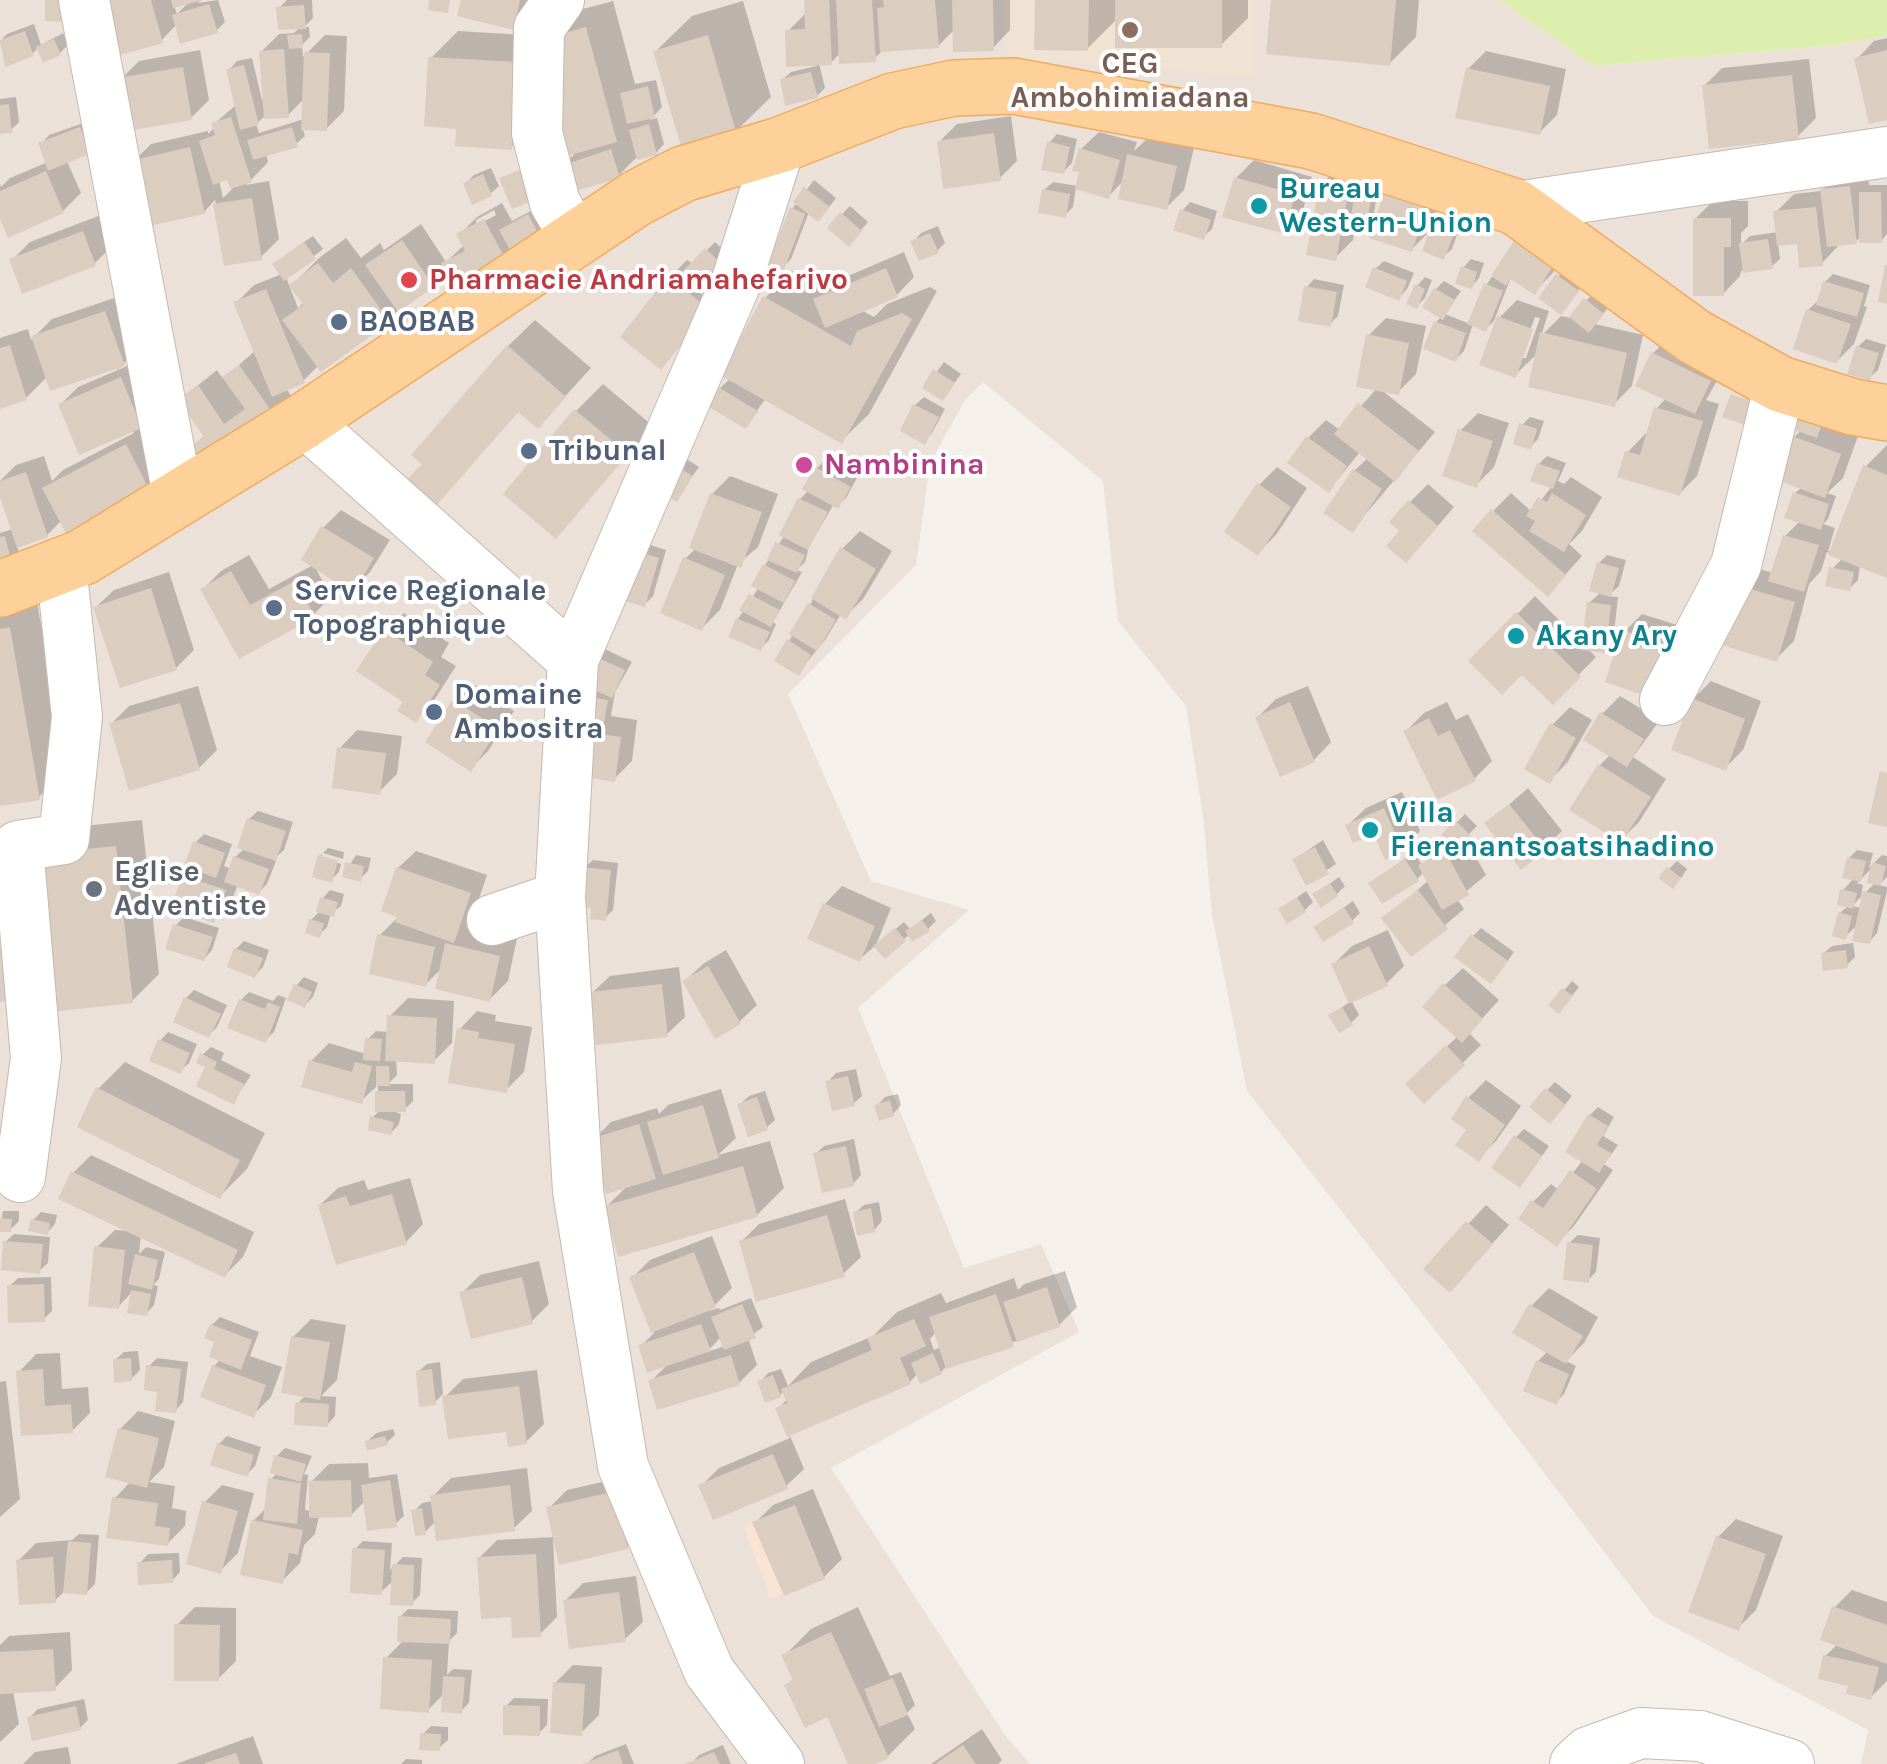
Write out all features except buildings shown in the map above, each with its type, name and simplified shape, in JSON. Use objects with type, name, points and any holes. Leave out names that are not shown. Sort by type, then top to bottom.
[{"type":"main road","points":[[0,588],[83,557],[304,420],[637,198],[683,174],[780,145],[894,101],[954,88],[1014,86],[1311,141],[1516,207],[1695,337],[1780,384],[1853,407],[1887,413]]},
{"type":"street","points":[[84,0],[178,496]]},
{"type":"street","points":[[559,0],[538,28],[537,133],[554,203],[576,239]]},
{"type":"street","points":[[779,1764],[709,1671],[623,1466],[578,1191],[560,897],[574,660],[737,280],[780,145]]},
{"type":"street","points":[[1516,207],[1887,152]]},
{"type":"street","points":[[1665,700],[1736,565],[1780,384]]},
{"type":"street","points":[[304,420],[574,660]]},
{"type":"street","points":[[20,1177],[36,1058],[18,846],[64,838],[76,718],[61,566]]},
{"type":"street","points":[[492,920],[560,897]]},
{"type":"street","points":[[1575,1764],[1588,1752],[1640,1733],[1700,1736],[1789,1764]]},
{"type":"shaded area","points":[[0,0],[1499,0],[1593,66],[1838,45],[1887,35],[1887,1764],[1861,1764],[1868,1730],[1653,1616],[1247,1091],[1212,915],[1203,816],[1186,706],[1118,621],[1103,481],[983,382],[965,400],[930,463],[916,565],[788,694],[871,881],[969,910],[858,1008],[964,1268],[1041,1244],[1079,1332],[831,1468],[1005,1735],[1030,1764],[0,1764]]},
{"type":"shaded area","name":"CEG Ambohimiadana","points":[[1003,0],[1254,0],[1255,76],[1009,59]]},
{"type":"shaded area","points":[[792,1509],[818,1583],[770,1599],[744,1526]]},
{"type":"green space","points":[[1499,0],[1887,0],[1887,35],[1838,45],[1593,66]]},
{"type":"place","name":"CEG Ambohimiadana","points":[[1130,30]]},
{"type":"place","name":"Bureau Western-Union","points":[[1259,206]]},
{"type":"place","name":"Pharmacie Andriamahefarivo","points":[[409,280]]},
{"type":"place","name":"BAOBAB","points":[[339,322]]},
{"type":"place","name":"Tribunal","points":[[529,451]]},
{"type":"place","name":"Nambinina","points":[[804,465]]},
{"type":"place","name":"Service Regionale Topographique","points":[[274,608]]},
{"type":"place","name":"Akany Ary","points":[[1516,636]]},
{"type":"place","name":"Domaine Ambositra","points":[[434,712]]},
{"type":"place","name":"Villa Fierenantsoatsihadino","points":[[1370,830]]},
{"type":"place","name":"Eglise Adventiste","points":[[94,889]]}]
